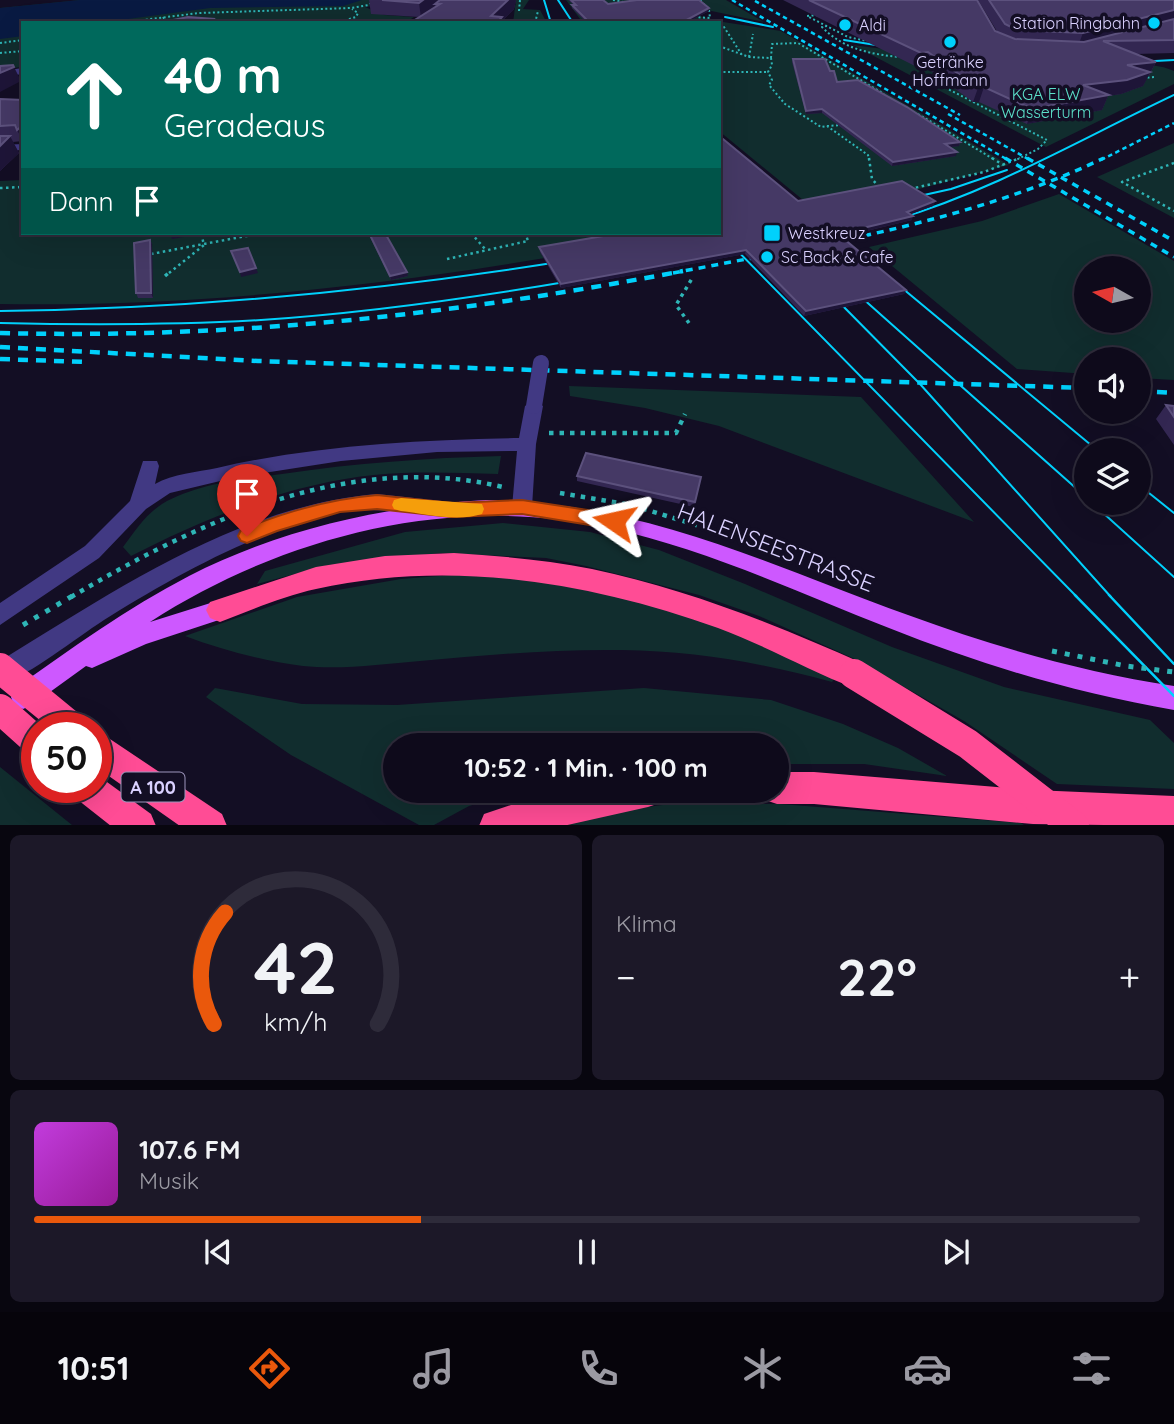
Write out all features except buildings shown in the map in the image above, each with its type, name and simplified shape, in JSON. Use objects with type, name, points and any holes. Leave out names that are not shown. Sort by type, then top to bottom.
[{"type":"highway","points":[[220,610],[315,578],[371,569],[433,564],[540,569],[660,596],[725,617],[854,674],[923,712],[1018,777],[1074,825]]},
{"type":"highway","points":[[0,667],[54,712]]},
{"type":"highway","points":[[0,711],[21,729]]},
{"type":"highway","name":"A 100","points":[[112,759],[210,825]]},
{"type":"highway","points":[[789,788],[1032,807],[1174,813]]},
{"type":"highway","name":"A 100","points":[[110,803],[139,825]]},
{"type":"highway","points":[[496,825],[591,803]]},
{"type":"main road","name":"HALENSEESTRASSE","points":[[0,711],[130,621],[199,582],[253,557],[357,526],[402,516],[452,510],[522,507],[594,517],[684,540],[935,636],[1123,692],[1174,698]]},
{"type":"main road","name":"HALENSEESTRASSE","points":[[52,676],[141,635],[220,610]]},
{"type":"street","points":[[0,74],[21,71]]},
{"type":"street","points":[[0,148],[21,147]]},
{"type":"street","points":[[522,507],[535,438],[534,405],[541,363]]},
{"type":"street","points":[[0,615],[92,552],[139,504],[164,487],[236,470],[389,449],[535,438]]},
{"type":"street","points":[[139,504],[150,466]]},
{"type":"street","points":[[0,674],[143,584],[199,556],[272,525],[340,505],[377,502],[452,510]]},
{"type":"path","points":[[133,21],[167,16],[351,8],[370,4],[375,0]]},
{"type":"path","points":[[519,10],[520,0]]},
{"type":"path","points":[[613,0],[635,4]]},
{"type":"path","points":[[701,0],[709,10],[709,21]]},
{"type":"path","points":[[624,2],[632,9]]},
{"type":"path","points":[[351,8],[358,13],[352,20]]},
{"type":"path","points":[[535,21],[538,10]]},
{"type":"path","points":[[819,15],[807,16],[848,37],[869,41]]},
{"type":"path","points":[[158,21],[167,16]]},
{"type":"path","points":[[693,21],[692,16],[710,18]]},
{"type":"path","points":[[347,21],[355,21]]},
{"type":"path","points":[[721,26],[743,55]]},
{"type":"path","points":[[827,26],[822,27],[827,33],[867,55],[904,58]]},
{"type":"path","points":[[749,57],[753,34]]},
{"type":"path","points":[[0,43],[21,40]]},
{"type":"path","points":[[768,72],[772,65],[772,44],[798,43],[886,95]]},
{"type":"path","points":[[721,47],[749,57],[771,58]]},
{"type":"path","points":[[0,53],[21,51]]},
{"type":"path","points":[[721,72],[768,72]]},
{"type":"path","points":[[768,72],[772,80],[769,85],[785,104],[821,127],[848,124]]},
{"type":"path","points":[[1139,78],[1155,77]]},
{"type":"path","points":[[909,189],[1003,165],[1040,149],[1047,140],[946,88],[966,86]]},
{"type":"path","points":[[909,109],[1003,165]]},
{"type":"path","points":[[827,126],[869,155],[872,179],[879,188],[889,193]]},
{"type":"path","points":[[1174,163],[1122,182],[1174,211]]},
{"type":"path","points":[[0,188],[21,187]]},
{"type":"path","points":[[202,235],[204,245]]},
{"type":"path","points":[[143,255],[252,235]]},
{"type":"path","points":[[473,235],[485,249]]},
{"type":"path","points":[[447,259],[528,241],[527,235]]},
{"type":"path","points":[[165,276],[204,245]]},
{"type":"path","points":[[689,323],[676,305],[693,277]]},
{"type":"path","points":[[535,438],[676,433],[685,414]]},
{"type":"path","points":[[404,484],[406,476]]},
{"type":"path","points":[[464,478],[490,485]]},
{"type":"path","points":[[1052,651],[1126,666],[1174,672]]},
{"type":"green space","points":[[80,0],[434,0],[365,7],[384,15],[414,17],[408,21],[21,21],[21,67],[0,69],[0,8]]},
{"type":"green space","points":[[516,0],[529,0],[523,9],[540,10],[546,21],[513,21]]},
{"type":"green space","points":[[566,0],[638,0],[719,21],[582,21]]},
{"type":"green space","points":[[659,0],[726,0],[764,22]]},
{"type":"green space","points":[[721,21],[781,31],[1009,165],[919,189],[814,209],[721,133]]},
{"type":"green space","name":"KGA ELW Wasserturm","points":[[853,45],[971,57],[1154,66],[1174,71],[1174,84],[1046,147]]},
{"type":"green space","points":[[1174,143],[1174,218],[1097,177]]},
{"type":"green space","points":[[21,180],[21,235],[675,235],[516,263],[259,295],[87,304],[0,304],[0,181]]},
{"type":"green space","points":[[1059,194],[1174,261],[1174,380],[1151,379],[1151,347],[1074,347],[1074,373],[1017,369],[869,247],[982,221]]},
{"type":"green space","points":[[569,386],[861,397],[974,522],[719,426],[645,408],[570,396]]},
{"type":"green space","points":[[501,456],[498,474],[405,473],[342,479],[249,504],[189,528],[131,556],[123,547],[141,524],[162,504],[175,497],[220,483],[337,467]]},
{"type":"green space","points":[[503,523],[590,532],[659,550],[892,647],[1004,687],[1150,720],[1174,743],[1174,789],[1057,784],[964,721],[857,660],[759,616],[699,595],[586,566],[546,558],[441,553],[329,565],[257,584],[265,571],[405,532]]},
{"type":"green space","points":[[464,574],[562,586],[658,607],[736,633],[834,679],[832,682],[780,669],[702,656],[622,650],[572,650],[317,667],[258,658],[185,636],[297,597],[401,579]]},
{"type":"green space","points":[[215,688],[302,704],[397,705],[644,688],[771,700],[843,724],[898,748],[947,776],[864,764],[789,764],[789,733],[383,733],[383,803],[479,803],[434,825],[419,825],[291,755],[206,697]]},
{"type":"green space","points":[[0,767],[21,784],[21,803],[45,803],[72,825],[0,825]]},
{"type":"green space","points":[[670,804],[780,804],[1024,825],[551,825],[579,816]]},
{"type":"water","points":[[80,0],[362,0],[343,6],[210,8],[113,21],[21,21],[21,36],[0,39],[0,8]]},
{"type":"tram line","points":[[544,0],[550,21]]},
{"type":"tram line","points":[[558,0],[572,21]]},
{"type":"tram line","points":[[725,17],[773,27]]},
{"type":"tram line","points":[[844,40],[895,48]]},
{"type":"tram line","points":[[1136,62],[1174,60]]},
{"type":"tram line","points":[[894,220],[1002,179],[1174,95]]},
{"type":"tram line","points":[[906,199],[951,189],[1007,170]]},
{"type":"tram line","points":[[721,234],[1077,597]]},
{"type":"tram line","points":[[0,311],[142,307],[283,296],[424,281],[565,261]]},
{"type":"tram line","points":[[890,278],[1083,438]]},
{"type":"tram line","points":[[0,323],[130,324],[261,320],[419,304],[577,280]]},
{"type":"tram line","points":[[852,289],[1074,486]]},
{"type":"tram line","points":[[831,294],[920,384],[1111,597]]},
{"type":"tram line","points":[[1151,495],[1174,513]]},
{"type":"tram line","points":[[1105,515],[1174,577]]},
{"type":"tram line","points":[[1075,595],[1174,696]]},
{"type":"tram line","points":[[1109,595],[1174,664]]},
{"type":"railway","points":[[732,0],[1008,160]]},
{"type":"railway","points":[[755,1],[960,115]]},
{"type":"railway","points":[[948,114],[1030,160]]},
{"type":"railway","points":[[1101,160],[1174,123]]},
{"type":"railway","points":[[1005,158],[1047,182]]},
{"type":"railway","points":[[1027,158],[1061,177]]},
{"type":"railway","points":[[1061,177],[1104,158]]},
{"type":"railway","points":[[1047,182],[1061,177]]},
{"type":"railway","points":[[1061,177],[1174,241]]},
{"type":"railway","points":[[826,244],[968,209],[1047,182]]},
{"type":"railway","points":[[1047,182],[1174,257]]},
{"type":"railway","points":[[673,273],[768,255]]},
{"type":"railway","points":[[0,333],[173,332],[343,321],[512,300],[683,271]]},
{"type":"railway","points":[[0,347],[258,361],[1074,388]]},
{"type":"railway","points":[[0,359],[86,362]]},
{"type":"railway","points":[[1151,392],[1174,393]]},
{"type":"slow traffic","points":[[401,505],[452,510],[475,509]]},
{"type":"place","name":"Station Ringbahn","points":[[1154,23]]},
{"type":"place","name":"Aldi","points":[[845,25]]},
{"type":"place","name":"Getränke Hoffmann","points":[[950,42]]},
{"type":"place","name":"Westkreuz","points":[[772,233]]},
{"type":"place","name":"Sc Back & Cafe","points":[[767,257]]},
{"type":"route","points":[[247,536],[272,525],[340,505],[377,502],[452,510],[522,507],[614,521]]}]
